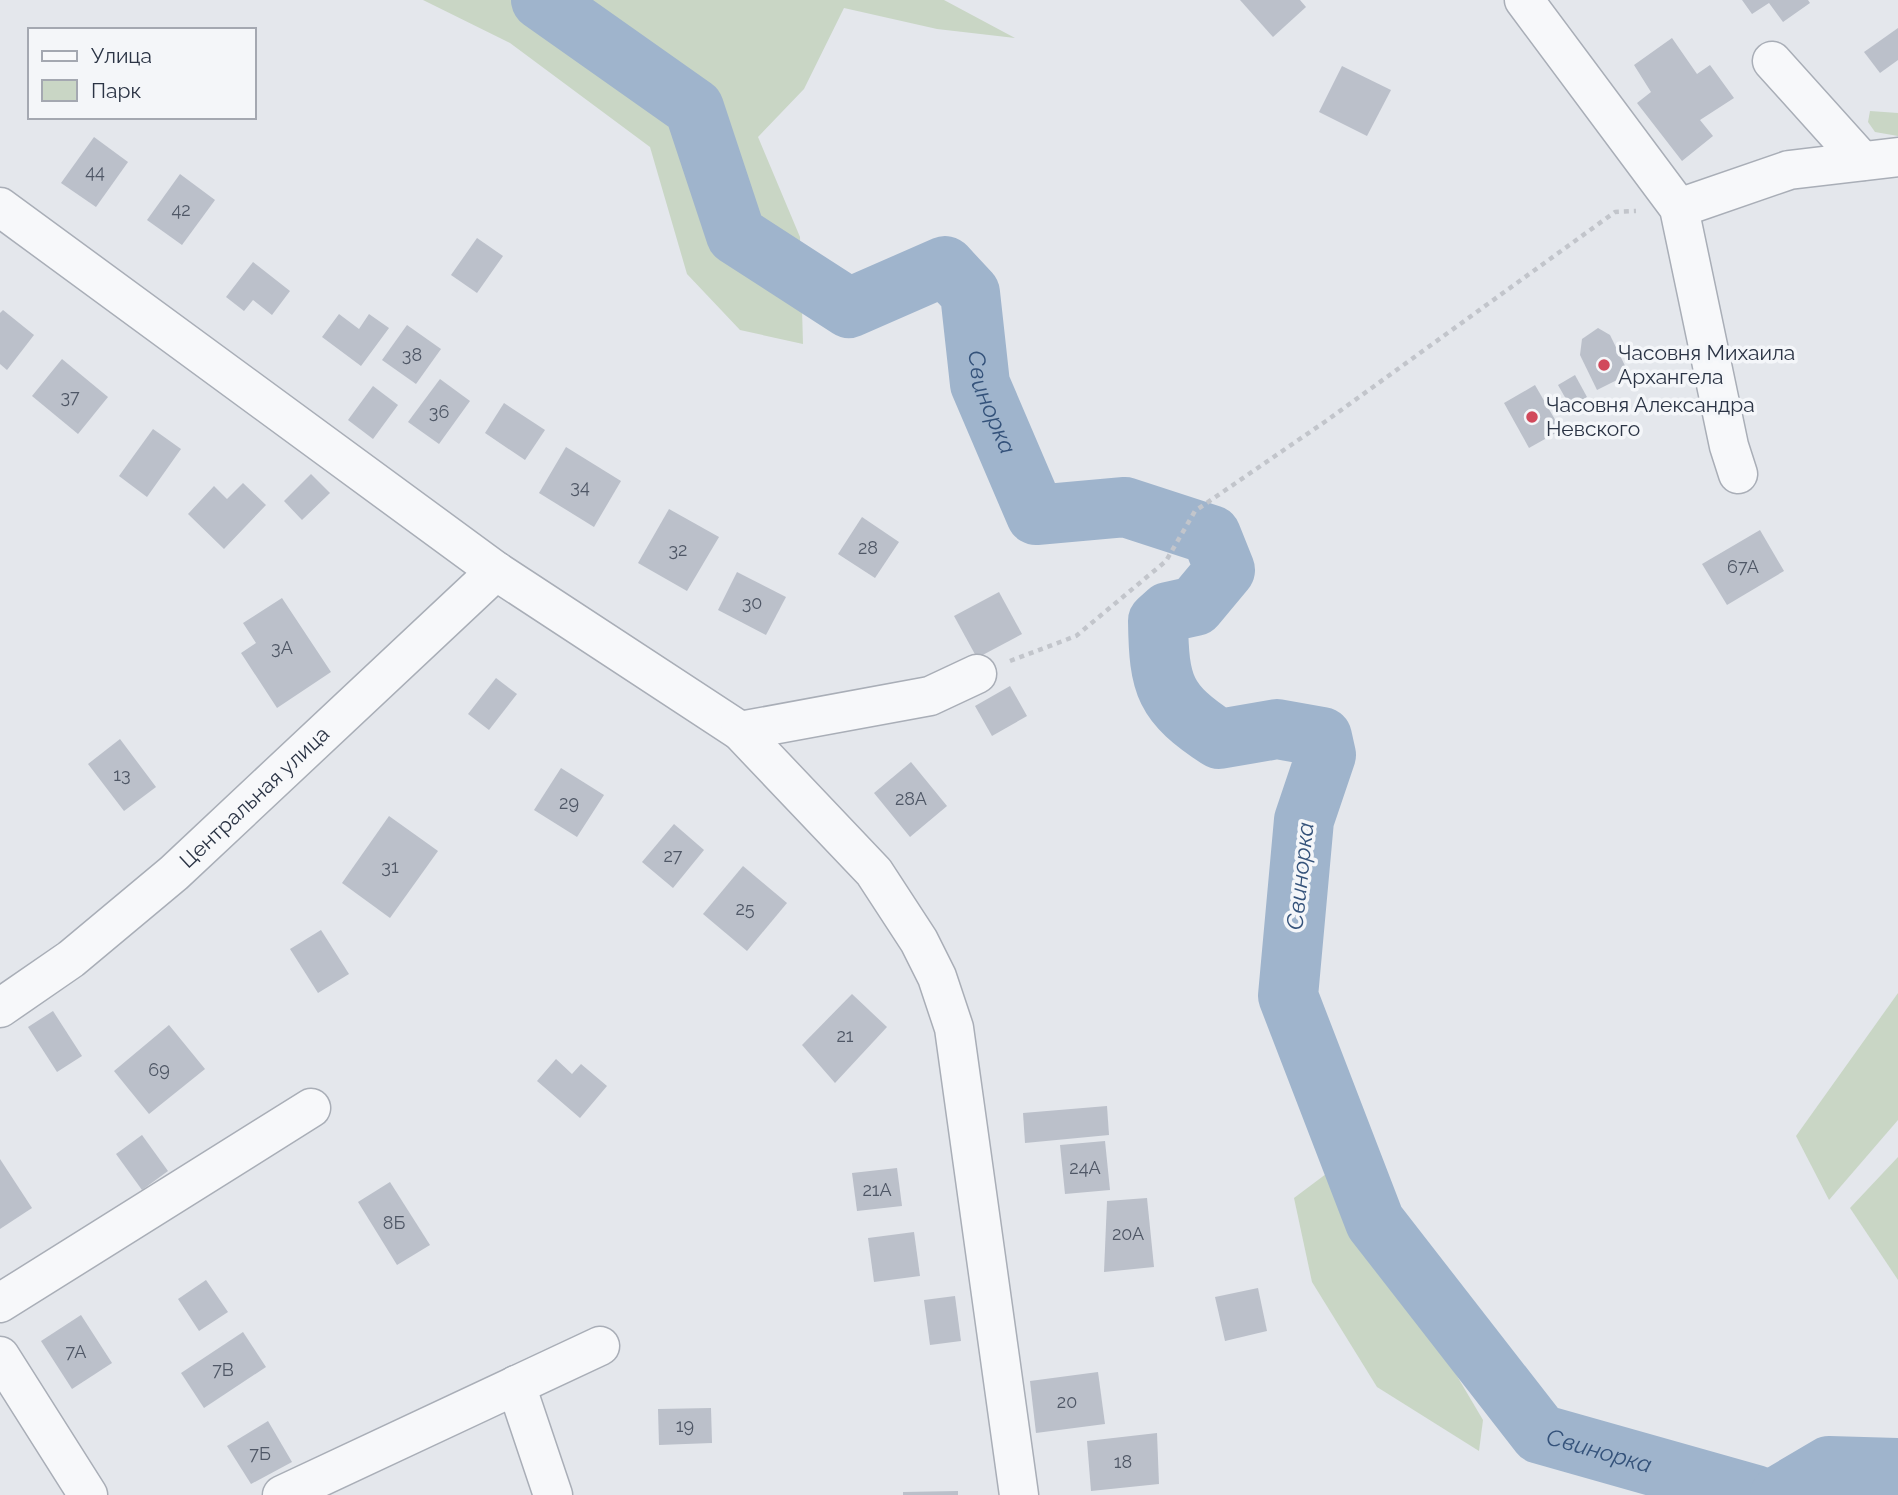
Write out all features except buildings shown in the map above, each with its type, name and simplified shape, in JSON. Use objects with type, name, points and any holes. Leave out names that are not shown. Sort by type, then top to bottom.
[{"type":"street","points":[[1524,0],[1679,208],[1729,446],[1738,474]]},
{"type":"street","points":[[1772,61],[1880,159]]},
{"type":"street","points":[[1679,208],[1789,170],[1880,159]]},
{"type":"street","points":[[0,207],[496,571],[740,731],[874,873],[919,940],[937,977],[954,1028],[1019,1495]]},
{"type":"street","name":"Центральная улица","points":[[2,1002],[71,959],[174,873],[496,571]]},
{"type":"street","points":[[740,731],[930,696],[977,674]]},
{"type":"street","points":[[0,1303],[311,1108]]},
{"type":"street","points":[[282,1495],[600,1346]]},
{"type":"street","points":[[0,1356],[88,1495]]},
{"type":"street","points":[[516,1385],[553,1495]]},
{"type":"path","points":[[977,674],[1076,635],[1166,561],[1195,511],[1326,421],[1615,212],[1679,208]]},
{"type":"green space","points":[[423,0],[944,0],[1015,38],[937,29],[844,8],[804,89],[758,137],[800,237],[803,344],[740,330],[687,274],[650,147],[510,43]]},
{"type":"green space","points":[[1870,111],[1898,113],[1898,136],[1875,132],[1868,122]]},
{"type":"green space","points":[[1898,993],[1898,1120],[1829,1200],[1796,1136]]},
{"type":"green space","points":[[1898,1157],[1898,1280],[1850,1208]]},
{"type":"green space","points":[[1334,1168],[1483,1420],[1479,1451],[1377,1387],[1312,1282],[1294,1198]]},
{"type":"waterway","name":"Свинорка","points":[[541,0],[694,108],[736,235],[849,308],[945,266],[970,293],[980,384],[1036,515],[1125,507],[1211,535],[1225,570],[1195,606],[1168,612],[1158,621],[1163,677],[1168,691],[1186,715],[1219,739],[1277,729],[1322,737],[1326,755],[1304,820],[1288,996],[1375,1222],[1540,1434],[1756,1495]]},
{"type":"waterway","name":"Свинорка","points":[[1780,1495],[1829,1466],[1898,1468]]},
{"type":"place","name":"Часовня Михаила Архангела","points":[[1604,365]]},
{"type":"place","name":"Часовня Александра Невского","points":[[1532,417]]}]
